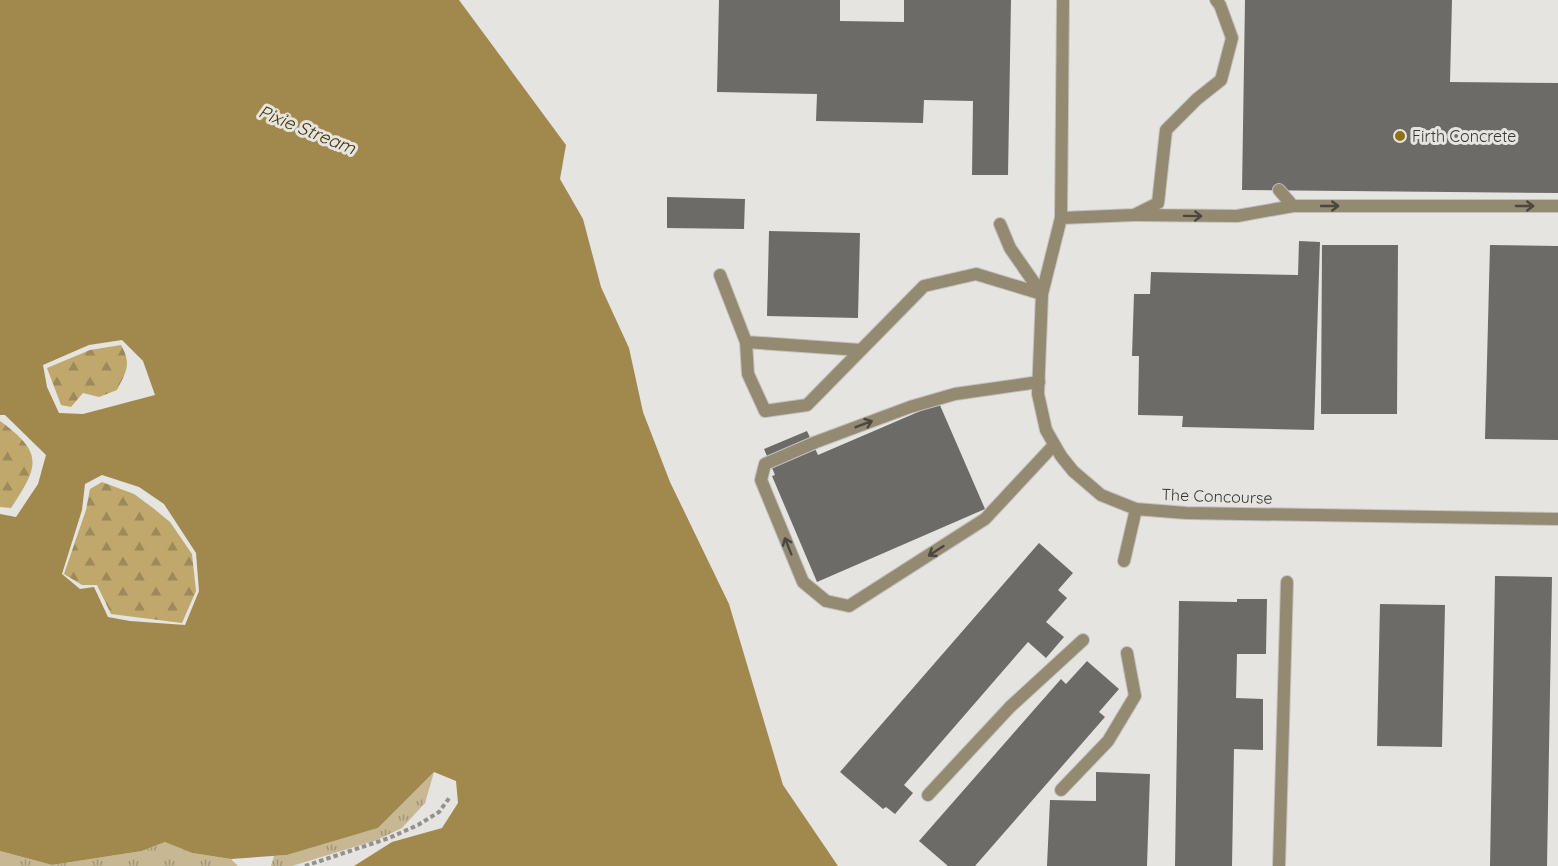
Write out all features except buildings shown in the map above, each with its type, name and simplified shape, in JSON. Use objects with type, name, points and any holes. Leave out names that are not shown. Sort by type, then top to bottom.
[{"type":"street","name":"The Concourse","points":[[1063,0],[1061,218],[1042,294],[1038,394],[1046,430],[1073,471],[1101,495],[1136,509],[1186,513],[1558,519]]},
{"type":"street","points":[[1134,215],[1158,203],[1166,130],[1221,80],[1232,38],[1216,0]]},
{"type":"street","points":[[1279,190],[1293,206]]},
{"type":"street","points":[[1061,218],[1134,215],[1237,216],[1293,206],[1558,206]]},
{"type":"street","points":[[1000,224],[1010,248],[1042,294]]},
{"type":"street","points":[[720,276],[746,342],[748,374],[765,411],[807,405],[924,286],[976,274],[1042,294]]},
{"type":"street","points":[[746,342],[860,350]]},
{"type":"street","points":[[1039,382],[955,394],[910,407],[816,442],[765,464],[761,480],[803,582],[826,601],[849,606],[985,519],[1054,445]]},
{"type":"street","points":[[1124,561],[1136,509]]},
{"type":"street","points":[[1279,866],[1287,582]]},
{"type":"street","points":[[928,795],[1010,707],[1083,640]]},
{"type":"street","points":[[1061,790],[1108,741],[1135,696],[1127,653]]},
{"type":"path","points":[[305,866],[389,838],[418,825],[439,812],[450,797]]},
{"type":"green space","points":[[121,345],[127,368],[117,390],[99,397],[83,393],[71,407],[61,405],[47,368],[90,350]]},
{"type":"green space","points":[[0,421],[24,442],[32,461],[27,481],[11,508],[0,507]]},
{"type":"green space","points":[[102,482],[134,494],[153,508],[170,522],[192,554],[196,591],[182,623],[111,614],[97,585],[82,585],[64,574],[86,510],[90,489]]},
{"type":"green space","points":[[434,772],[425,803],[402,828],[377,840],[292,866],[271,866],[274,856],[287,855],[378,828]]},
{"type":"green space","points":[[165,842],[192,853],[231,859],[238,866],[0,866],[0,851],[52,865],[142,851]]},
{"type":"water","name":"Pixie Stream","points":[[0,0],[459,0],[566,145],[560,179],[583,219],[601,287],[629,348],[643,412],[670,482],[729,604],[783,785],[838,866],[354,866],[392,842],[442,828],[458,803],[456,781],[434,772],[378,828],[287,855],[231,859],[192,853],[165,842],[142,851],[52,865],[0,851],[0,514],[16,517],[38,484],[46,455],[5,415],[0,415]],"holes":[[[122,340],[143,361],[155,395],[83,414],[59,413],[47,387],[43,365],[89,345]],[[102,475],[139,487],[164,504],[196,553],[199,591],[185,625],[108,617],[94,587],[80,589],[62,574],[82,510],[85,484]]]},
{"type":"place","name":"Firth Concrete","points":[[1400,136]]}]
